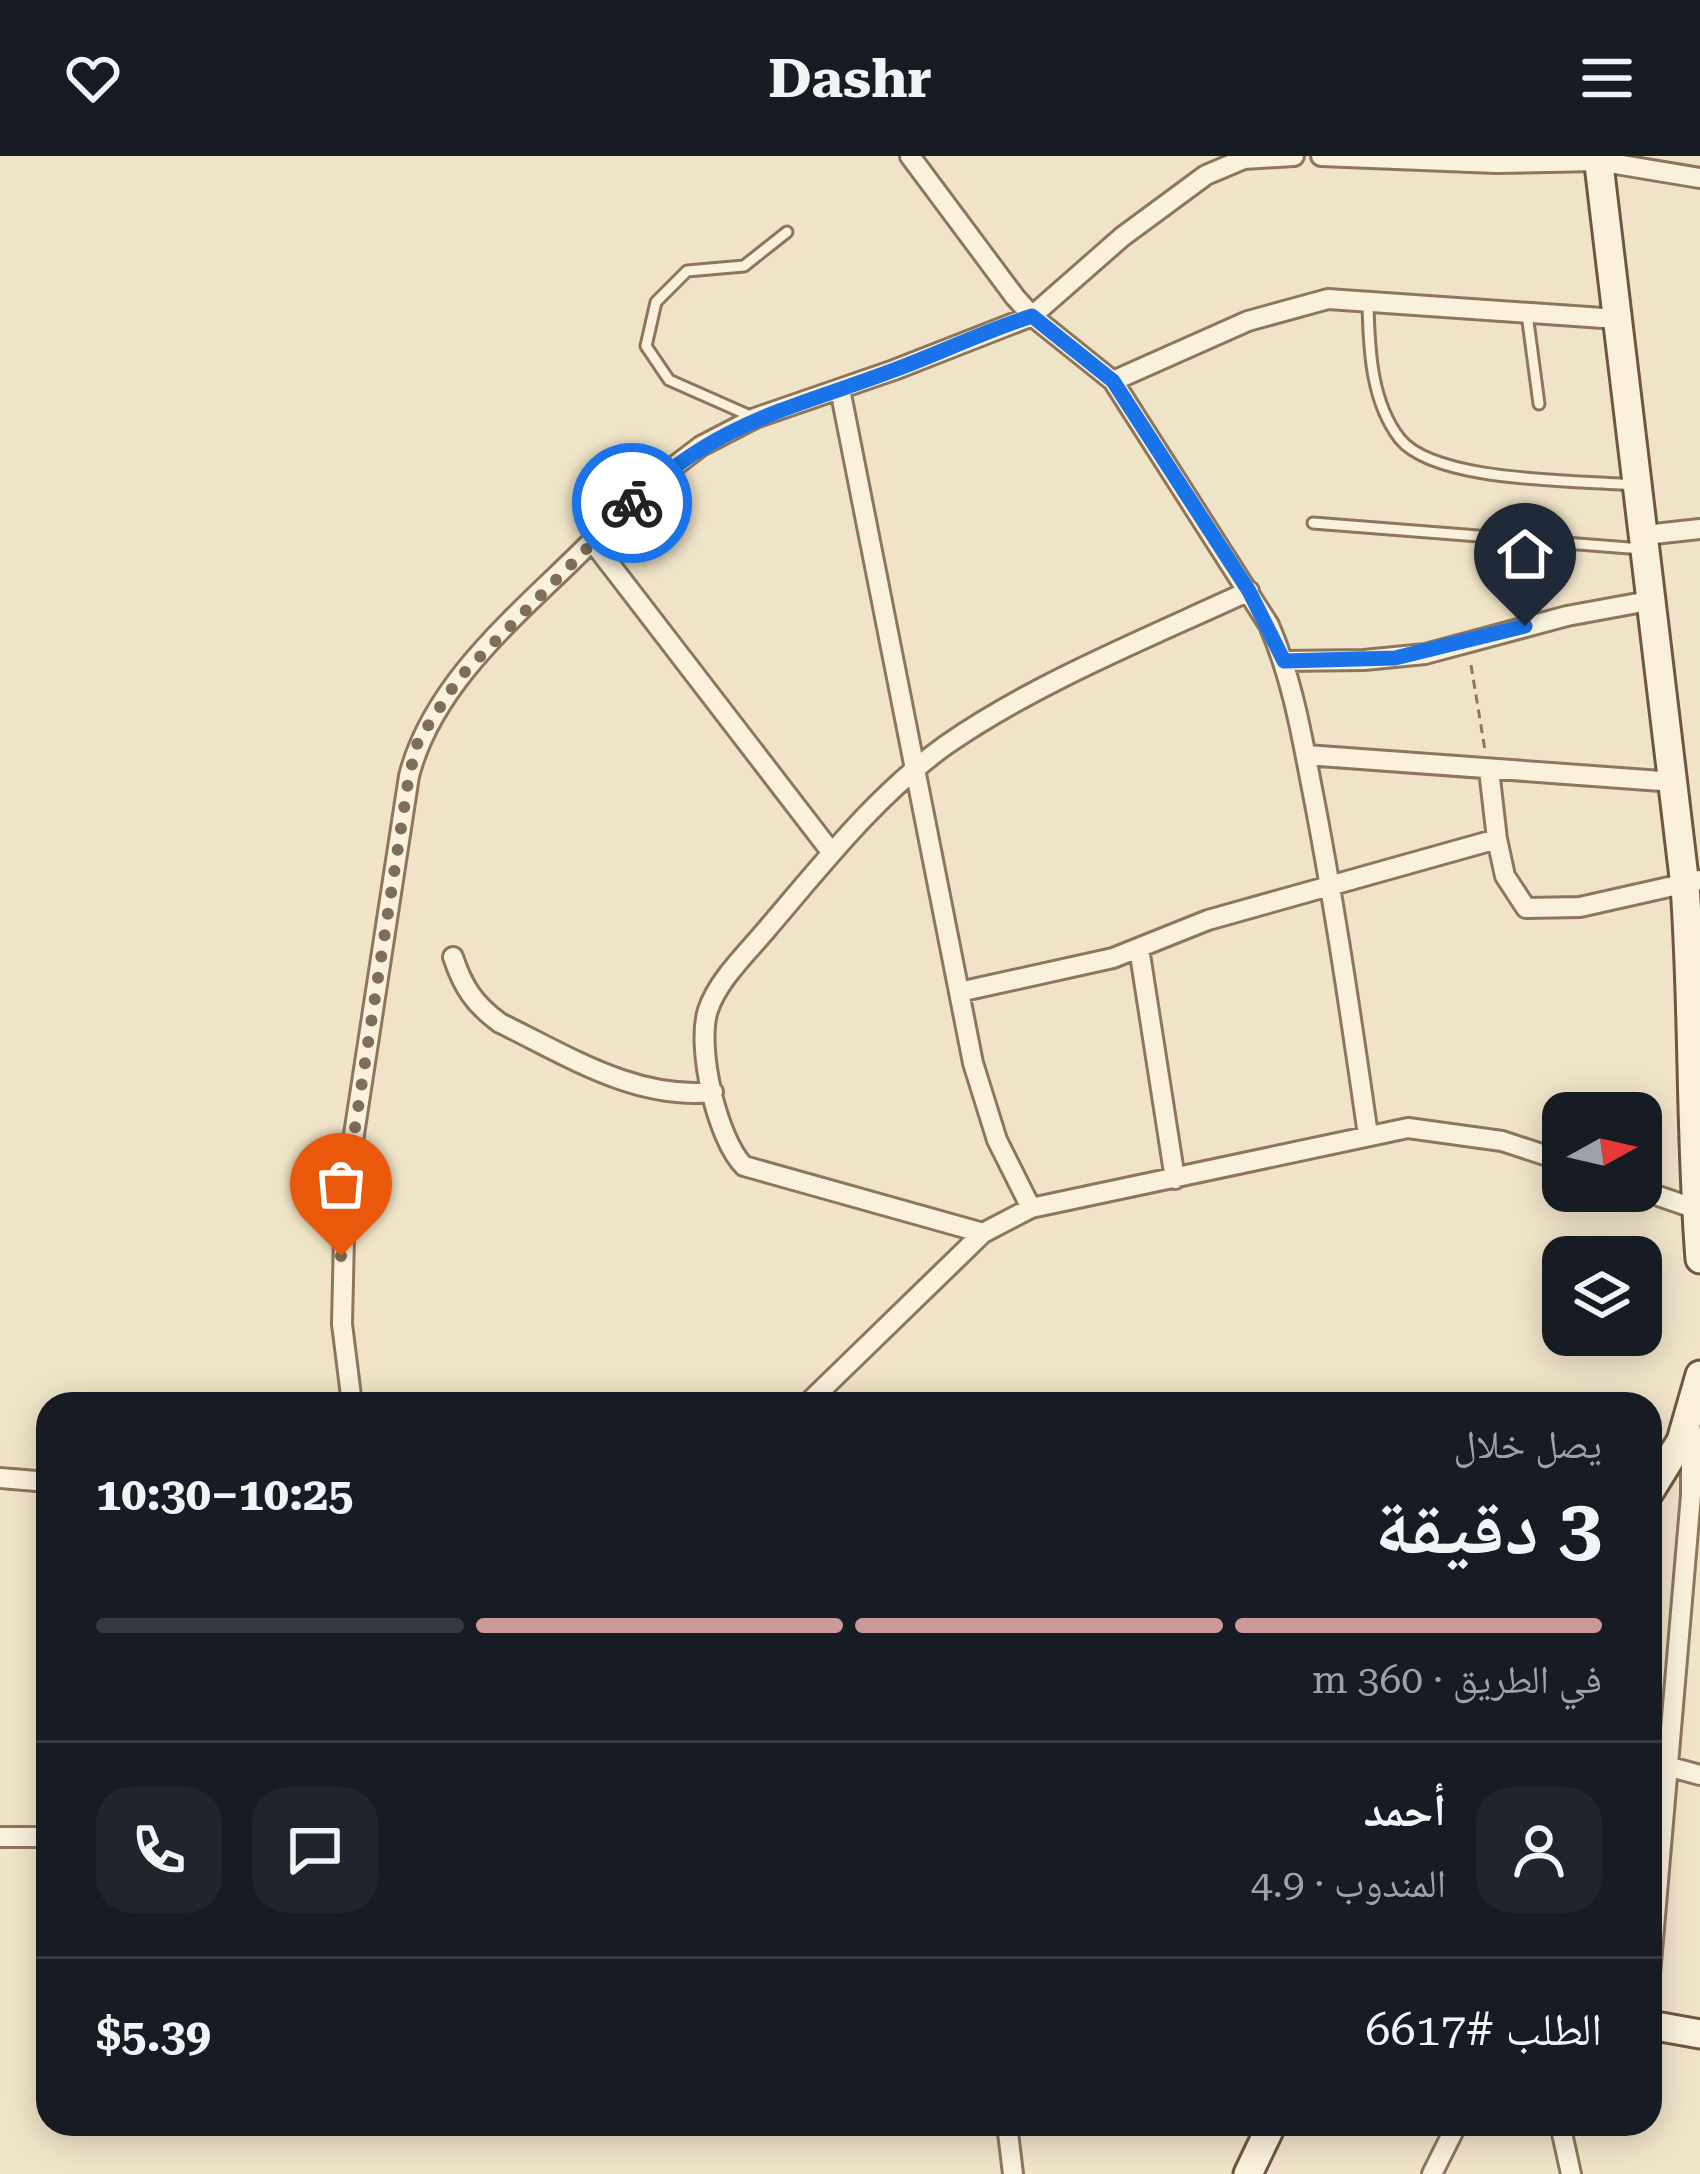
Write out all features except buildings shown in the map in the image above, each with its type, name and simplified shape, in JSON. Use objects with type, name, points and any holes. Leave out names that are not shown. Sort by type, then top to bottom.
[{"type":"street","points":[[910,156],[1032,316],[1113,381],[1249,591],[1284,661],[1331,888],[1368,1135]]},
{"type":"street","points":[[350,1392],[342,1324],[345,1193],[409,776],[418,741],[459,678],[592,541],[655,481],[701,446],[754,418],[1032,316],[1206,175],[1243,158],[1294,156]]},
{"type":"street","points":[[1321,156],[1496,163],[1598,158],[1700,178]]},
{"type":"street","points":[[1598,158],[1675,782],[1692,883],[1700,1259]]},
{"type":"street","points":[[1113,381],[1247,321],[1328,298],[1617,319]]},
{"type":"street","points":[[840,389],[982,1102],[1031,1208]]},
{"type":"street","points":[[1646,542],[1700,529]]},
{"type":"street","points":[[592,541],[832,853]]},
{"type":"street","points":[[983,1233],[744,1166],[721,1132],[705,1026],[708,1010],[741,961],[832,853],[916,768],[950,743],[1098,661],[1249,591]]},
{"type":"street","points":[[1284,661],[1395,658],[1654,600]]},
{"type":"street","points":[[1306,754],[1675,782]]},
{"type":"street","points":[[1489,770],[1505,876],[1526,908],[1580,907],[1692,883]]},
{"type":"street","points":[[959,992],[1079,967],[1208,920],[1497,839]]},
{"type":"street","points":[[1139,948],[1175,1179]]},
{"type":"street","points":[[453,958],[463,987],[500,1023],[644,1089],[672,1094],[713,1092]]},
{"type":"street","points":[[819,1392],[983,1233],[1031,1208],[1408,1128],[1502,1141],[1542,1154]]},
{"type":"street","points":[[1662,1197],[1696,1209]]},
{"type":"street","points":[[1662,1473],[1690,1414],[1700,1375]]},
{"type":"street","points":[[1662,1827],[1695,1496],[1690,1414]]},
{"type":"street","points":[[0,1478],[36,1481]]},
{"type":"street","points":[[1667,1766],[1700,1774]]},
{"type":"street","points":[[0,1838],[36,1837]]},
{"type":"street","points":[[1662,2027],[1700,2033]]},
{"type":"street","points":[[1008,2136],[1013,2174]]},
{"type":"street","points":[[1248,2174],[1266,2136]]},
{"type":"street","points":[[1432,2174],[1451,2136]]},
{"type":"street","points":[[1563,2136],[1571,2174]]},
{"type":"lane","points":[[754,418],[669,380],[646,346],[656,302],[687,271],[744,266],[787,232]]},
{"type":"lane","points":[[1367,298],[1369,351],[1383,409],[1401,439],[1417,454],[1451,469],[1640,485]]},
{"type":"lane","points":[[1526,311],[1539,404]]},
{"type":"lane","points":[[1313,524],[1646,542]]},
{"type":"path","points":[[1467,643],[1489,770]]},
{"type":"way so far","points":[[341,1256],[345,1193],[418,741],[459,678],[632,503]]},
{"type":"route","points":[[632,503],[701,446],[754,418],[1032,316],[1113,381],[1249,591],[1284,661],[1425,654],[1525,626]]}]
